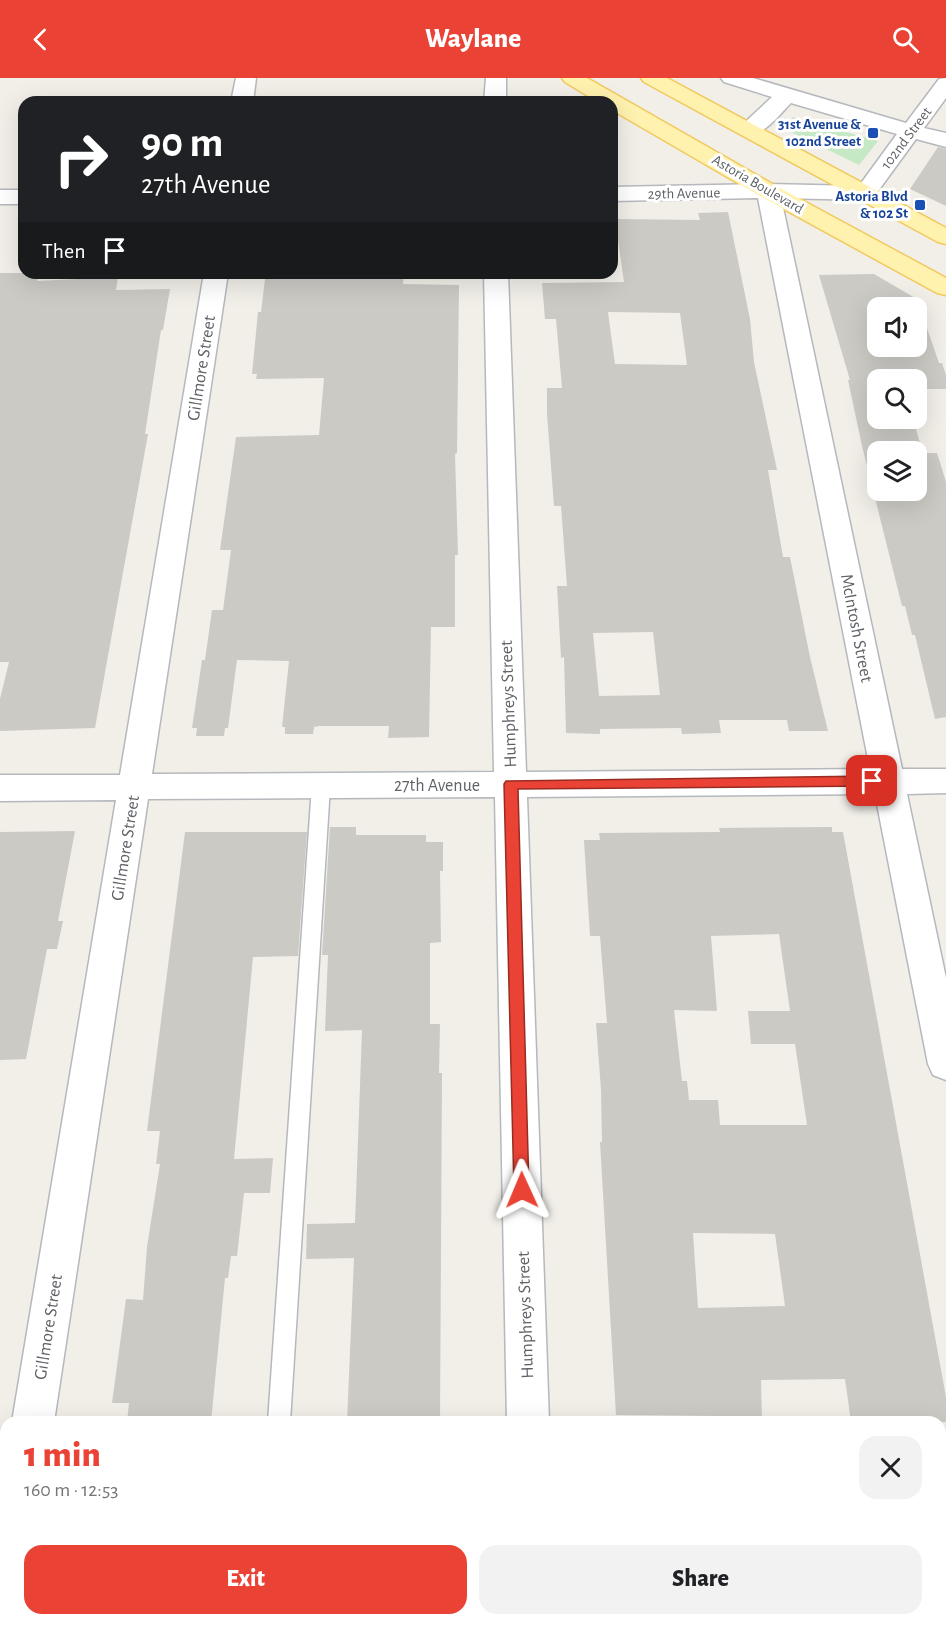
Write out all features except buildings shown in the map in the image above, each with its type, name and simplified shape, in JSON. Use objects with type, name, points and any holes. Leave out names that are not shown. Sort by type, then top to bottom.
[{"type":"main road","name":"Astoria Boulevard","points":[[572,78],[603,96]]},
{"type":"main road","points":[[651,78],[946,237]]},
{"type":"main road","name":"Astoria Boulevard","points":[[618,105],[768,191],[946,288]]},
{"type":"street","points":[[244,96],[246,78]]},
{"type":"street","points":[[495,96],[496,78]]},
{"type":"street","points":[[731,78],[946,140]]},
{"type":"street","name":"102nd Street","points":[[865,193],[946,83]]},
{"type":"street","points":[[750,130],[786,95]]},
{"type":"street","name":"29th Avenue","points":[[618,194],[768,191],[865,193]]},
{"type":"street","name":"McIntosh Street","points":[[768,191],[946,1064]]},
{"type":"street","points":[[0,197],[18,197]]},
{"type":"street","name":"Gillmore Street","points":[[34,1416],[215,279]]},
{"type":"street","name":"Humphreys Street","points":[[496,279],[528,1416]]},
{"type":"street","name":"27th Avenue","points":[[0,788],[946,781]]},
{"type":"lane","points":[[279,1416],[321,786]]},
{"type":"green space","points":[[793,117],[878,141],[859,165],[783,128]]},
{"type":"place","name":"31st Avenue & 102nd Street","points":[[873,133]]},
{"type":"place","name":"Astoria Blvd & 102 St","points":[[920,205]]},
{"type":"route","points":[[522,1190],[511,784],[872,781]]}]
